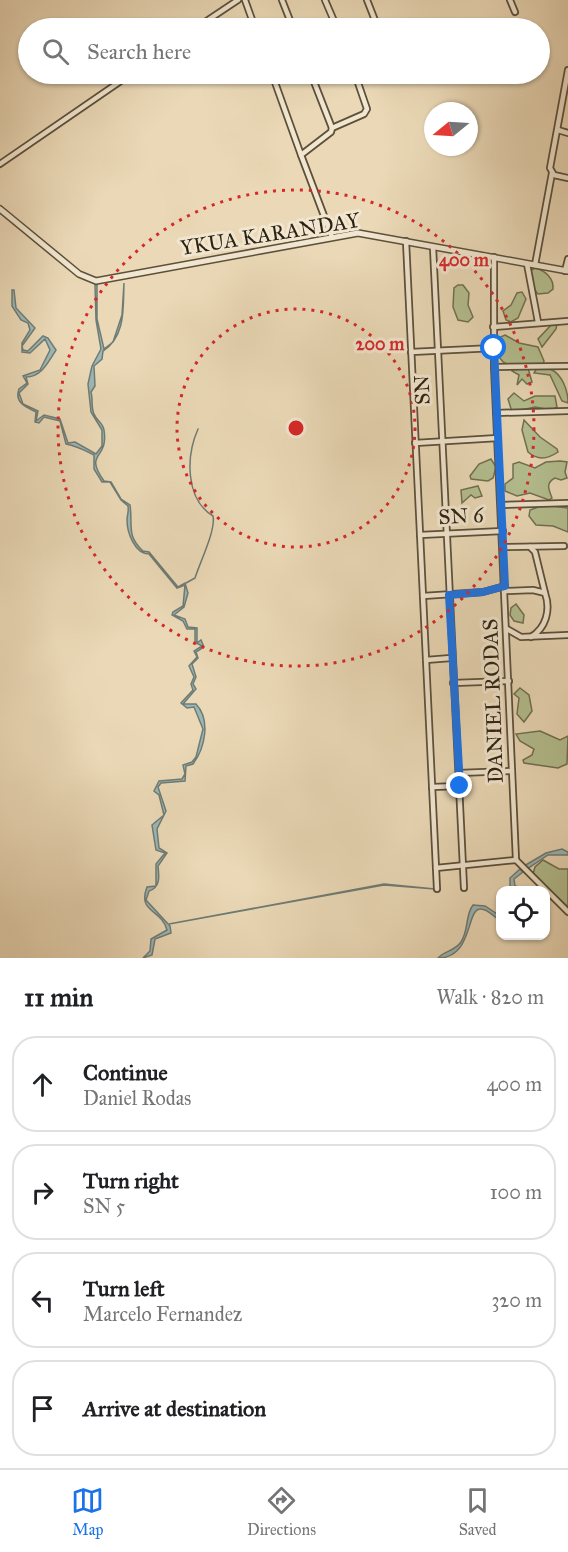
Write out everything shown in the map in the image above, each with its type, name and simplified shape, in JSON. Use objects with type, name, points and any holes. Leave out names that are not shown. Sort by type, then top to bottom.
[{"type":"street","points":[[211,18],[238,0]]},
{"type":"street","points":[[244,0],[251,18]]},
{"type":"street","points":[[282,0],[289,18]]},
{"type":"street","points":[[325,0],[333,18]]},
{"type":"street","points":[[367,0],[374,18]]},
{"type":"street","points":[[510,0],[514,12]]},
{"type":"street","points":[[535,265],[568,70]]},
{"type":"street","points":[[0,164],[116,84]]},
{"type":"street","points":[[277,84],[332,237]]},
{"type":"street","points":[[315,84],[332,128]]},
{"type":"street","points":[[301,154],[331,132],[332,128],[360,117],[367,108],[359,84]]},
{"type":"street","points":[[558,130],[568,133]]},
{"type":"street","points":[[552,173],[568,178]]},
{"type":"street","name":"YKUA KARANDAY","points":[[0,209],[79,274],[96,281],[332,237],[365,234],[567,271]]},
{"type":"street","points":[[406,242],[437,889]]},
{"type":"street","name":"SN","points":[[433,246],[451,658],[464,888]]},
{"type":"street","name":"DANIEL RODAS","points":[[494,257],[494,367],[502,505],[516,859]]},
{"type":"street","points":[[567,271],[568,259]]},
{"type":"street","points":[[527,264],[538,322]]},
{"type":"street","points":[[493,327],[568,321]]},
{"type":"street","points":[[411,352],[494,348]]},
{"type":"street","points":[[494,367],[568,366]]},
{"type":"street","points":[[496,413],[568,411]]},
{"type":"street","points":[[414,443],[498,438]]},
{"type":"street","points":[[502,505],[568,503]]},
{"type":"street","name":"SN 6","points":[[420,535],[502,531]]},
{"type":"street","points":[[503,546],[564,546]]},
{"type":"street","points":[[530,547],[535,552],[548,608],[544,625],[531,637]]},
{"type":"street","points":[[423,596],[505,589],[545,593]]},
{"type":"street","points":[[507,629],[521,637],[568,635]]},
{"type":"street","points":[[508,647],[521,637]]},
{"type":"street","points":[[426,660],[451,658]]},
{"type":"street","points":[[453,682],[509,681]]},
{"type":"street","points":[[459,773],[512,771]]},
{"type":"street","points":[[432,787],[460,786]]},
{"type":"street","points":[[436,868],[516,859],[568,912]]},
{"type":"green space","points":[[536,268],[546,273],[552,282],[553,289],[548,293],[538,294],[534,289],[531,270]]},
{"type":"green space","points":[[463,285],[469,293],[468,305],[473,317],[468,322],[458,320],[453,307],[454,288]]},
{"type":"green space","points":[[522,292],[526,299],[518,318],[511,322],[506,320],[503,311],[511,305],[517,293]]},
{"type":"green space","points":[[552,324],[557,324],[556,329],[542,347],[538,339]]},
{"type":"green space","points":[[505,335],[519,343],[538,347],[544,361],[543,364],[509,365],[503,362],[499,357],[496,339]]},
{"type":"green space","points":[[528,368],[532,382],[527,384],[522,379],[517,385],[519,375],[512,371],[513,369]]},
{"type":"green space","points":[[537,368],[550,369],[564,383],[568,403],[562,401],[550,375],[534,373]]},
{"type":"green space","points":[[514,393],[524,401],[535,396],[555,396],[557,407],[552,410],[535,407],[512,412],[508,399]]},
{"type":"green space","points":[[524,420],[558,452],[543,458],[528,452],[522,430]]},
{"type":"green space","points":[[491,459],[496,467],[493,478],[488,481],[471,479],[470,476],[479,464]]},
{"type":"green space","points":[[519,462],[535,468],[546,462],[567,462],[565,472],[567,478],[561,480],[555,478],[550,482],[552,498],[549,500],[530,493],[517,496],[505,491],[505,484],[513,478],[513,464]]},
{"type":"green space","points":[[478,486],[482,496],[475,498],[471,495],[462,503],[461,490]]},
{"type":"green space","points":[[544,505],[568,508],[568,532],[553,526],[536,525],[529,516],[530,510]]},
{"type":"green space","points":[[516,604],[524,615],[523,623],[514,621],[510,615],[511,608]]},
{"type":"green space","points":[[520,688],[529,695],[532,711],[524,722],[517,714],[519,698],[514,694]]},
{"type":"green space","points":[[540,731],[560,740],[568,736],[567,764],[558,768],[524,763],[523,760],[532,755],[534,749],[520,741],[516,734]]},
{"type":"green space","points":[[543,860],[559,869],[568,869],[568,907],[550,890],[550,886],[546,886],[533,874],[535,867]]},
{"type":"water","points":[[124,283],[122,321],[113,341],[122,315]]},
{"type":"water","points":[[97,284],[97,319],[104,349],[112,343],[103,351],[102,359],[94,366],[95,386],[91,392],[93,409],[103,428],[105,440],[96,465],[104,481],[111,482],[121,499],[130,505],[131,530],[134,540],[143,551],[149,552],[178,587],[185,583],[188,593],[184,607],[174,615],[185,619],[188,627],[197,628],[197,643],[201,640],[204,647],[196,652],[198,658],[192,664],[196,677],[193,684],[196,689],[183,704],[196,704],[204,718],[205,734],[201,750],[193,764],[186,766],[185,781],[161,783],[158,787],[166,811],[164,815],[159,795],[154,791],[159,781],[182,779],[185,774],[183,765],[192,762],[196,757],[203,729],[194,707],[187,708],[181,703],[193,690],[191,684],[194,677],[189,666],[197,657],[194,651],[202,646],[195,642],[195,629],[187,629],[183,621],[172,615],[183,606],[185,585],[177,588],[149,554],[140,551],[136,547],[127,525],[128,506],[121,500],[110,482],[102,482],[94,469],[94,455],[66,444],[60,421],[44,417],[39,423],[35,422],[36,412],[23,404],[38,411],[36,421],[44,415],[60,419],[68,443],[75,442],[96,454],[102,446],[102,430],[91,412],[88,384],[92,366],[101,349],[96,320],[95,285]]},
{"type":"water","points":[[12,290],[14,290],[16,308],[35,328],[22,346],[30,330],[28,323],[21,320],[12,306]]},
{"type":"water","points":[[43,336],[48,338],[56,350],[40,372],[26,377],[28,384],[19,393],[23,404],[18,394],[19,389],[27,383],[23,376],[40,370],[50,350],[45,339],[30,353],[22,352],[22,346],[23,350],[28,351]]},
{"type":"water","points":[[164,815],[157,829],[159,848],[167,853],[158,866],[159,877],[156,887],[149,891],[146,900],[170,926],[171,933],[155,939],[152,955],[143,958],[150,951],[151,939],[167,930],[164,923],[145,902],[147,887],[156,886],[156,864],[165,853],[156,850],[152,825]]},
{"type":"water","points":[[562,849],[568,852],[568,855],[548,855],[527,869],[524,866],[546,853]]},
{"type":"water","points":[[520,869],[523,872],[514,879],[515,886],[510,886],[510,878]]},
{"type":"water","points":[[384,884],[435,889],[384,885],[169,924]]},
{"type":"water","points":[[473,905],[485,906],[496,913],[496,917],[486,910],[476,911],[463,943],[449,956],[438,958],[461,942]]},
{"type":"waterway","points":[[186,583],[195,578],[210,538],[213,522],[213,516],[197,499],[190,476],[191,452],[198,429]]},
{"type":"route","points":[[460,786],[449,595],[497,590],[505,586],[494,348]]}]
